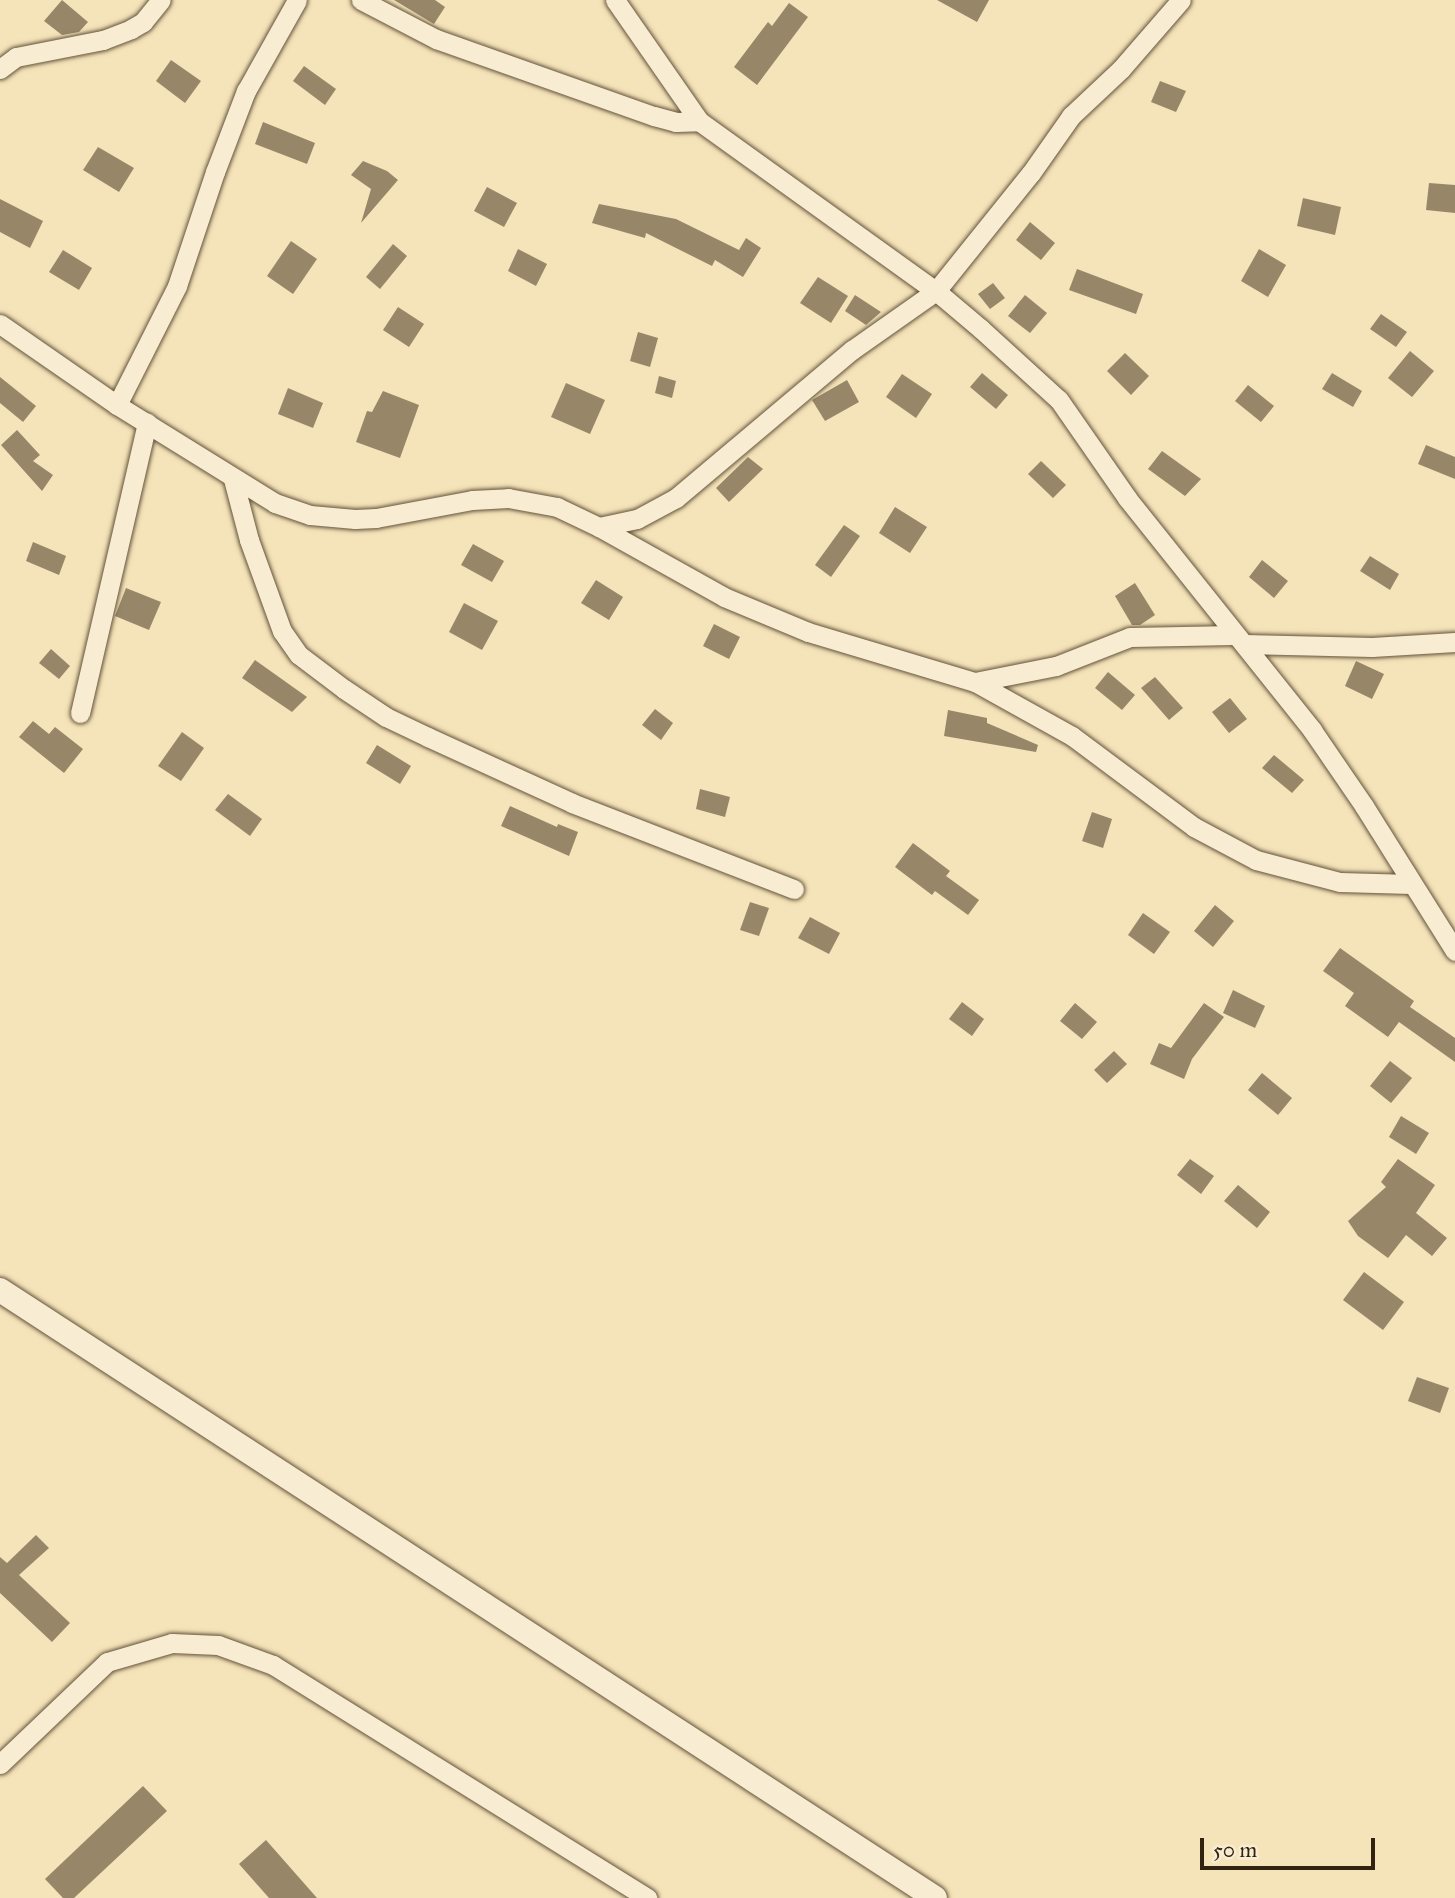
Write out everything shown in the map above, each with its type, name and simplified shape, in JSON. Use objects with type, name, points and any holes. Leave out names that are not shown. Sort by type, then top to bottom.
[{"type":"street","points":[[0,69],[16,57],[103,40],[131,29],[143,22],[162,0]]},
{"type":"street","points":[[117,405],[177,286],[215,172],[246,91],[297,0]]},
{"type":"street","points":[[361,0],[436,39],[653,116],[676,122],[699,121]]},
{"type":"street","points":[[615,0],[699,121],[936,291],[1059,400],[1127,498],[1312,730],[1364,806],[1455,951]]},
{"type":"street","points":[[599,527],[637,519],[676,498],[852,350],[936,291],[1031,173],[1071,116],[1121,69],[1181,0]]},
{"type":"street","points":[[0,324],[117,405],[275,503],[325,518],[376,518],[472,500],[508,498],[557,508],[599,527],[724,597],[808,632],[975,682],[1072,736],[1194,827],[1256,860],[1340,882],[1411,884]]},
{"type":"street","points":[[80,713],[147,423]]},
{"type":"street","points":[[233,479],[249,540],[282,631],[299,655],[344,689],[386,717],[572,803],[794,889]]},
{"type":"street","points":[[975,682],[1056,666],[1130,638],[1372,647],[1455,642]]},
{"type":"street","points":[[0,1290],[935,1898]]},
{"type":"street","points":[[0,1764],[107,1662],[172,1643],[218,1645],[273,1665],[648,1898]]},
{"type":"building","points":[[62,0],[88,22],[79,32],[62,35],[44,21]]},
{"type":"building","points":[[394,0],[435,0],[445,7],[434,24]]},
{"type":"building","points":[[937,0],[989,0],[977,22]]},
{"type":"building","points":[[789,3],[808,17],[757,85],[734,67],[768,22],[772,26]]},
{"type":"building","points":[[171,60],[201,81],[185,103],[156,81]]},
{"type":"building","points":[[304,66],[336,89],[325,105],[293,81]]},
{"type":"building","points":[[1160,81],[1186,91],[1176,112],[1151,102]]},
{"type":"building","points":[[263,122],[315,143],[307,164],[255,144]]},
{"type":"building","points":[[98,147],[134,168],[119,192],[83,170]]},
{"type":"building","points":[[363,161],[387,171],[398,180],[361,223],[371,189],[351,175]]},
{"type":"building","points":[[1429,183],[1455,185],[1455,213],[1426,210]]},
{"type":"building","points":[[487,187],[517,203],[504,227],[474,211]]},
{"type":"building","points":[[1303,198],[1341,207],[1335,235],[1297,226]]},
{"type":"building","points":[[0,199],[43,221],[30,248],[0,232]]},
{"type":"building","points":[[599,204],[676,219],[739,250],[746,238],[761,248],[743,277],[715,260],[712,266],[646,233],[645,238],[592,223]]},
{"type":"building","points":[[1030,222],[1055,243],[1041,260],[1016,240]]},
{"type":"building","points":[[291,241],[317,259],[293,294],[267,276]]},
{"type":"building","points":[[393,244],[407,256],[380,289],[366,277]]},
{"type":"building","points":[[518,249],[547,264],[536,286],[508,271]]},
{"type":"building","points":[[1259,249],[1286,265],[1268,297],[1241,281]]},
{"type":"building","points":[[63,250],[92,268],[79,290],[49,272]]},
{"type":"building","points":[[1077,269],[1143,294],[1136,314],[1069,290]]},
{"type":"building","points":[[818,277],[848,296],[831,323],[800,303]]},
{"type":"building","points":[[993,283],[1005,298],[990,309],[978,294]]},
{"type":"building","points":[[855,295],[881,312],[866,325],[845,311]]},
{"type":"building","points":[[1025,295],[1047,313],[1030,333],[1008,316]]},
{"type":"building","points":[[398,307],[424,324],[409,347],[383,330]]},
{"type":"building","points":[[1381,314],[1407,332],[1396,347],[1370,329]]},
{"type":"building","points":[[638,332],[658,338],[650,367],[630,361]]},
{"type":"building","points":[[1410,351],[1434,371],[1412,397],[1388,378]]},
{"type":"building","points":[[1125,353],[1149,376],[1131,395],[1107,371]]},
{"type":"building","points":[[982,373],[1008,395],[996,409],[970,387]]},
{"type":"building","points":[[1332,373],[1362,391],[1353,407],[1322,389]]},
{"type":"building","points":[[902,374],[932,394],[916,418],[886,397]]},
{"type":"building","points":[[659,376],[676,381],[672,398],[655,393]]},
{"type":"building","points":[[0,377],[36,406],[23,422],[0,403]]},
{"type":"building","points":[[847,380],[859,402],[825,421],[812,400]]},
{"type":"building","points":[[566,383],[605,400],[590,434],[551,417]]},
{"type":"building","points":[[1248,385],[1274,406],[1261,422],[1235,401]]},
{"type":"building","points":[[288,388],[323,403],[313,428],[278,414]]},
{"type":"building","points":[[383,391],[419,405],[400,458],[356,442],[367,411],[372,412]]},
{"type":"building","points":[[17,430],[40,455],[33,461],[53,475],[42,491],[1,445]]},
{"type":"building","points":[[1426,445],[1455,457],[1455,479],[1418,464]]},
{"type":"building","points":[[1162,451],[1201,479],[1185,496],[1148,469]]},
{"type":"building","points":[[748,457],[763,469],[729,502],[716,488]]},
{"type":"building","points":[[1041,461],[1066,485],[1053,498],[1028,474]]},
{"type":"building","points":[[895,507],[927,527],[910,553],[879,533]]},
{"type":"building","points":[[844,525],[860,536],[831,577],[815,565]]},
{"type":"building","points":[[33,542],[66,556],[59,575],[26,561]]},
{"type":"building","points":[[473,544],[504,561],[492,582],[461,565]]},
{"type":"building","points":[[1370,556],[1399,574],[1390,590],[1360,571]]},
{"type":"building","points":[[1262,560],[1288,581],[1274,598],[1249,577]]},
{"type":"building","points":[[596,580],[623,597],[609,620],[581,603]]},
{"type":"building","points":[[1135,583],[1155,615],[1140,625],[1132,625],[1115,596]]},
{"type":"building","points":[[126,588],[161,602],[149,630],[115,616]]},
{"type":"building","points":[[464,603],[498,621],[482,650],[449,632]]},
{"type":"building","points":[[714,624],[740,637],[729,659],[703,646]]},
{"type":"building","points":[[51,649],[70,666],[59,679],[39,663]]},
{"type":"building","points":[[255,660],[307,697],[292,712],[242,678]]},
{"type":"building","points":[[1356,661],[1384,674],[1372,699],[1345,686]]},
{"type":"building","points":[[1108,672],[1135,695],[1122,710],[1095,688]]},
{"type":"building","points":[[1155,677],[1183,708],[1169,720],[1141,688]]},
{"type":"building","points":[[1230,698],[1247,719],[1229,733],[1212,712]]},
{"type":"building","points":[[655,709],[673,723],[661,740],[642,725]]},
{"type":"building","points":[[948,710],[987,718],[987,723],[1038,745],[1036,752],[944,736]]},
{"type":"building","points":[[33,721],[49,734],[55,727],[83,749],[64,773],[19,737]]},
{"type":"building","points":[[182,732],[204,748],[181,781],[158,766]]},
{"type":"building","points":[[377,745],[411,766],[400,784],[366,763]]},
{"type":"building","points":[[1274,755],[1304,780],[1292,793],[1262,768]]},
{"type":"building","points":[[700,789],[730,797],[725,817],[696,809]]},
{"type":"building","points":[[228,794],[262,819],[250,836],[215,810]]},
{"type":"building","points":[[510,806],[557,827],[558,824],[578,832],[569,856],[501,826]]},
{"type":"building","points":[[1092,812],[1112,819],[1103,848],[1082,841]]},
{"type":"building","points":[[913,843],[950,871],[946,876],[979,900],[968,915],[935,891],[932,895],[895,867]]},
{"type":"building","points":[[750,902],[769,908],[759,936],[740,930]]},
{"type":"building","points":[[1215,905],[1234,921],[1213,947],[1194,931]]},
{"type":"building","points":[[1143,913],[1170,932],[1154,954],[1128,935]]},
{"type":"building","points":[[810,917],[840,933],[829,954],[798,938]]},
{"type":"building","points":[[1340,948],[1414,1001],[1410,1007],[1455,1038],[1455,1062],[1399,1022],[1388,1037],[1345,1006],[1354,993],[1323,971]]},
{"type":"building","points":[[1233,990],[1265,1006],[1255,1028],[1223,1013]]},
{"type":"building","points":[[962,1002],[984,1019],[972,1036],[949,1019]]},
{"type":"building","points":[[1075,1003],[1097,1022],[1082,1039],[1060,1021]]},
{"type":"building","points":[[1204,1003],[1224,1017],[1192,1059],[1184,1079],[1150,1064],[1159,1043],[1171,1048]]},
{"type":"building","points":[[1114,1051],[1127,1064],[1107,1083],[1094,1070]]},
{"type":"building","points":[[1390,1061],[1412,1078],[1391,1103],[1370,1086]]},
{"type":"building","points":[[1262,1073],[1292,1098],[1278,1115],[1248,1090]]},
{"type":"building","points":[[1401,1116],[1429,1133],[1416,1154],[1389,1137]]},
{"type":"building","points":[[1190,1159],[1214,1176],[1201,1194],[1177,1175]]},
{"type":"building","points":[[1398,1159],[1435,1185],[1416,1213],[1447,1238],[1432,1256],[1406,1235],[1388,1258],[1358,1236],[1348,1221],[1386,1187],[1381,1182]]},
{"type":"building","points":[[1238,1185],[1270,1212],[1257,1228],[1224,1201]]},
{"type":"building","points":[[1364,1272],[1404,1302],[1383,1330],[1343,1300]]},
{"type":"building","points":[[1417,1377],[1449,1388],[1440,1413],[1408,1401]]},
{"type":"building","points":[[36,1535],[49,1548],[19,1575],[70,1623],[52,1642],[0,1593],[0,1557],[7,1563]]},
{"type":"building","points":[[143,1786],[167,1811],[74,1898],[63,1898],[45,1879]]},
{"type":"building","points":[[266,1840],[317,1898],[269,1898],[239,1864]]}]
